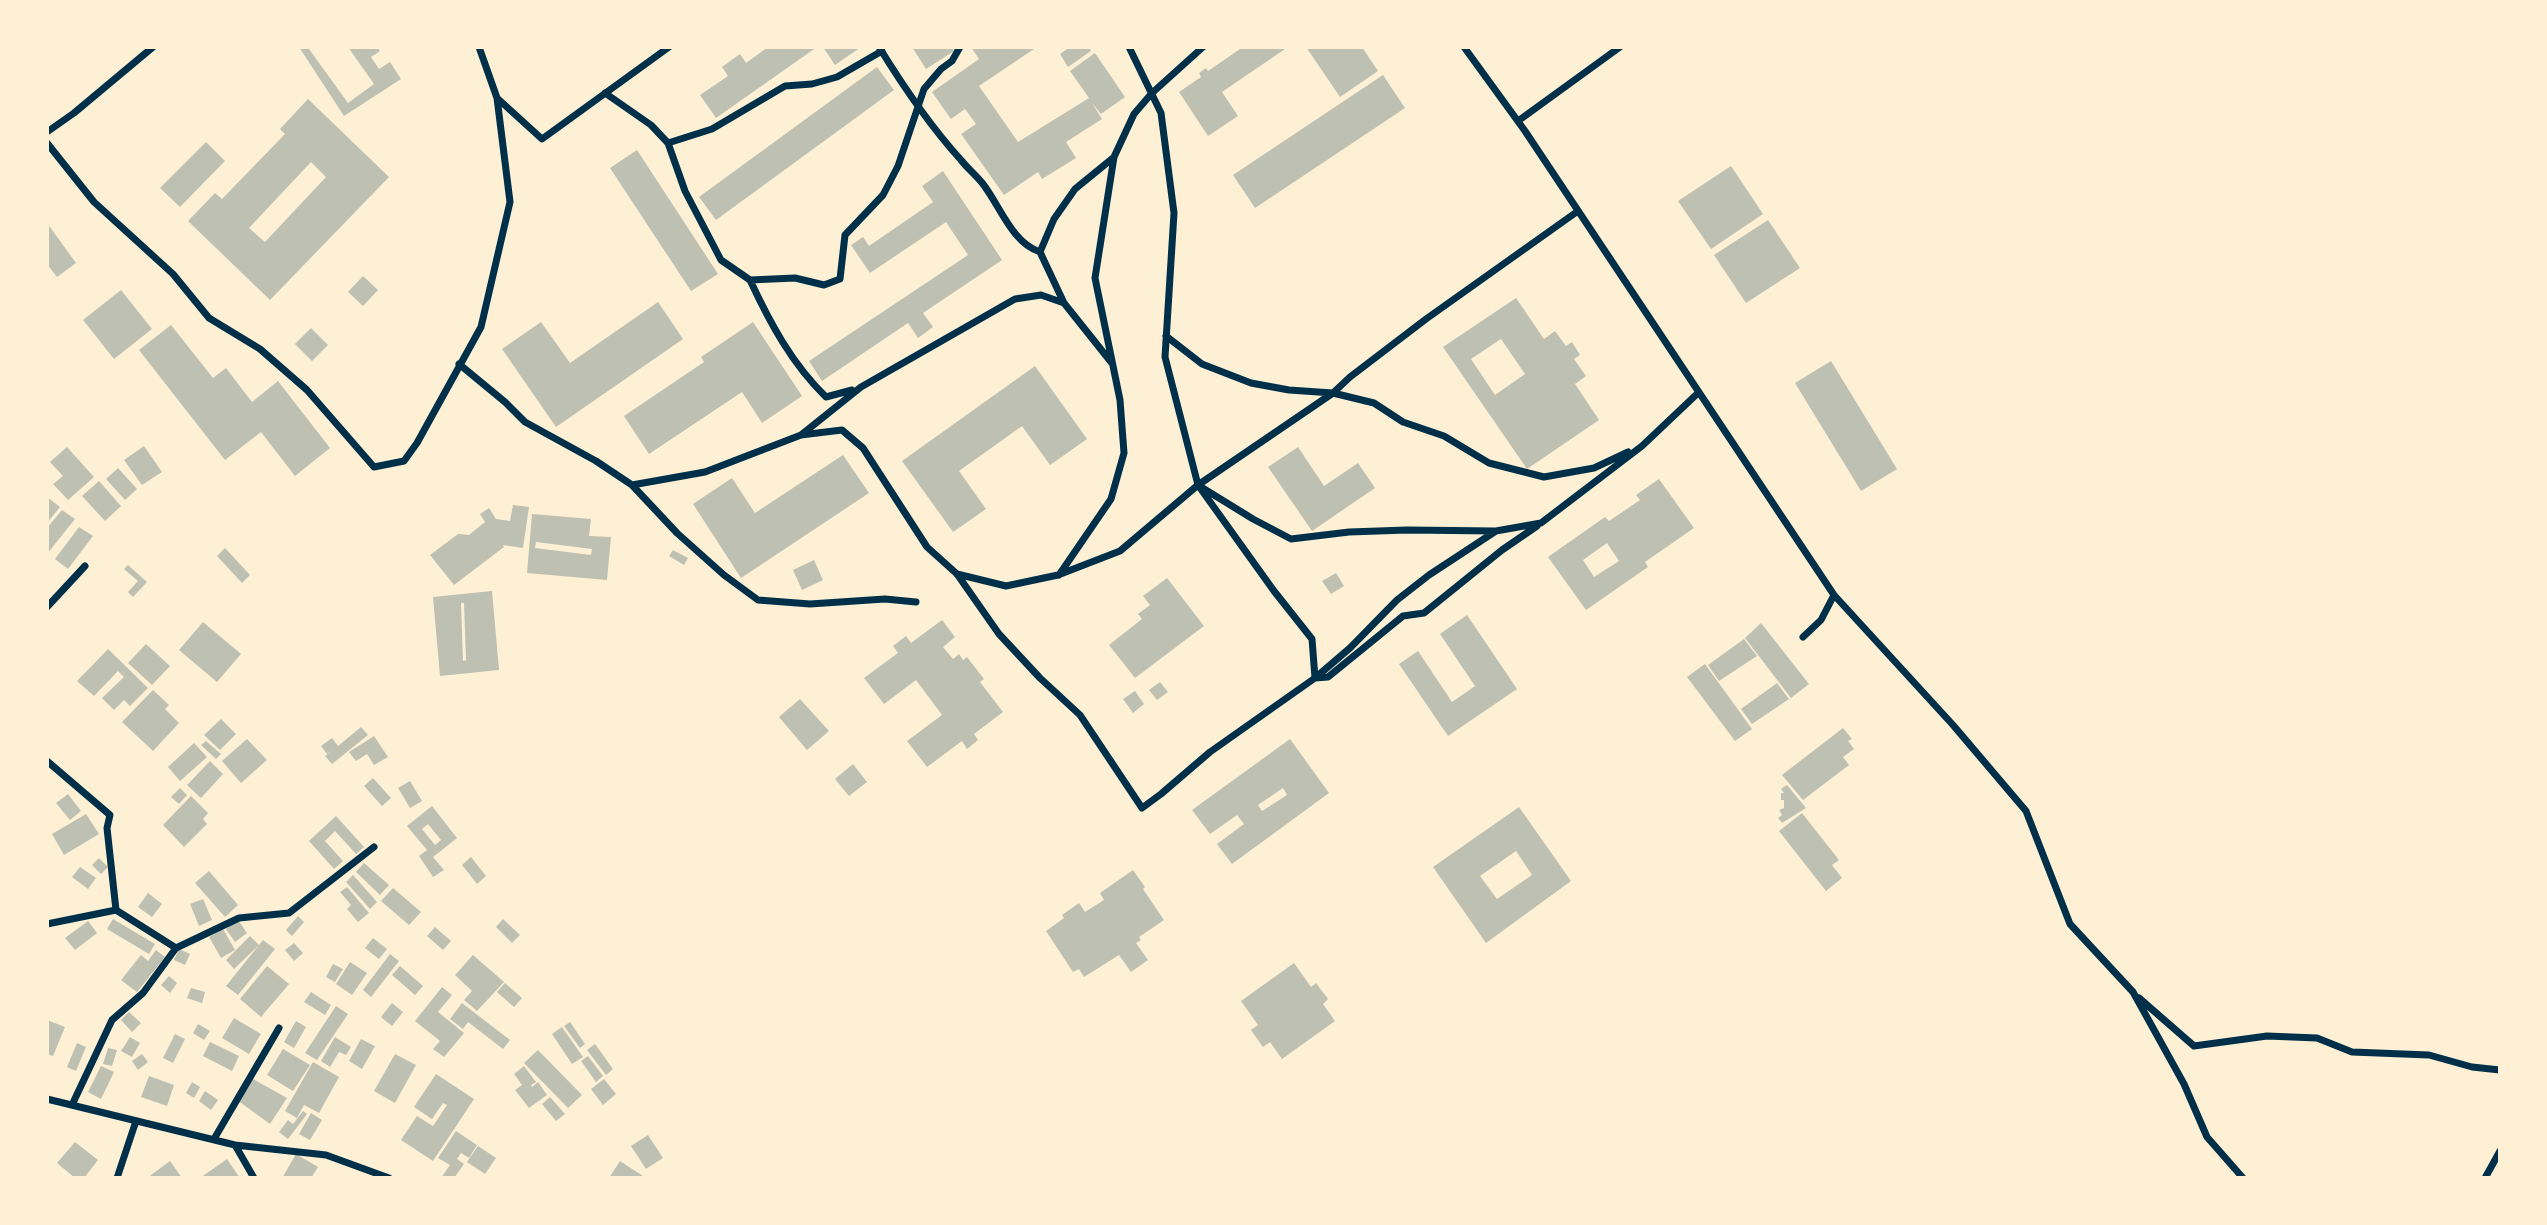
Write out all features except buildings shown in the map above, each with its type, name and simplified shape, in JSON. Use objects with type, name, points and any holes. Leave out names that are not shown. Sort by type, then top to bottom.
[{"type":"street","points":[[47,132],[153,47]]},
{"type":"street","points":[[47,143],[94,202],[173,274],[209,318],[260,348],[307,390],[374,467],[404,461],[417,443],[481,327],[510,202],[496,98],[479,47]]},
{"type":"street","points":[[496,98],[542,139],[669,47]]},
{"type":"street","points":[[750,280],[795,278],[824,285],[840,279],[845,235],[883,195],[898,166],[924,89],[941,69],[952,61],[960,47]]},
{"type":"street","points":[[1129,47],[1161,113],[1174,213],[1165,357],[1198,485],[1312,639],[1315,678]]},
{"type":"street","points":[[1058,575],[1111,499],[1124,453],[1120,400],[1095,278],[1114,158],[1134,114],[1152,93],[1203,47]]},
{"type":"street","points":[[1464,47],[1518,121],[1834,595],[1953,725],[2026,811],[2070,924],[2133,993],[2194,1046],[2267,1035],[2317,1038],[2353,1052],[2429,1055],[2472,1067],[2500,1070]]},
{"type":"street","points":[[1518,121],[1620,47]]},
{"type":"street","points":[[668,143],[712,129],[785,86],[811,85],[837,77],[880,49],[918,105],[960,160],[986,188],[1025,245],[1041,252],[1064,303],[1113,364]]},
{"type":"street","points":[[605,93],[651,125],[668,143],[685,191],[721,260],[750,280],[771,326],[800,369],[826,397],[861,387],[1015,299],[1041,295],[1064,303]]},
{"type":"street","points":[[1041,252],[1054,219],[1074,189],[1114,158]]},
{"type":"street","points":[[957,574],[1006,586],[1058,575],[1120,551],[1198,485],[1333,393],[1426,319],[1578,211]]},
{"type":"street","points":[[1166,336],[1202,364],[1251,383],[1289,390],[1333,393],[1374,403],[1403,422],[1444,436],[1489,463],[1544,477],[1594,468],[1642,446]]},
{"type":"street","points":[[459,364],[525,422],[596,461],[632,485],[677,533],[724,575],[758,600],[810,604],[885,599],[916,602]]},
{"type":"street","points":[[801,435],[861,387]]},
{"type":"street","points":[[1315,678],[1328,677],[1403,616],[1424,612],[1642,446],[1698,393]]},
{"type":"street","points":[[632,485],[705,472],[801,435],[842,430],[863,448],[927,547],[957,574],[999,634],[1040,678],[1080,715],[1142,807],[1210,752],[1315,678],[1407,592],[1496,531]]},
{"type":"street","points":[[1198,485],[1291,539],[1349,532],[1496,531],[1541,523]]},
{"type":"street","points":[[47,607],[85,566]]},
{"type":"street","points":[[1803,637],[1821,621],[1834,595]]},
{"type":"street","points":[[47,761],[110,815],[107,828],[116,910]]},
{"type":"street","points":[[72,1105],[112,1020],[143,993],[176,948],[239,918],[289,913],[374,847]]},
{"type":"street","points":[[47,924],[116,910],[176,948]]},
{"type":"street","points":[[2133,993],[2185,1084],[2207,1137],[2244,1178]]},
{"type":"street","points":[[214,1139],[279,1028]]},
{"type":"street","points":[[47,1099],[234,1144],[326,1155],[389,1178]]},
{"type":"street","points":[[117,1178],[136,1121]]},
{"type":"street","points":[[234,1144],[254,1178]]},
{"type":"street","points":[[2485,1178],[2500,1151]]}]
